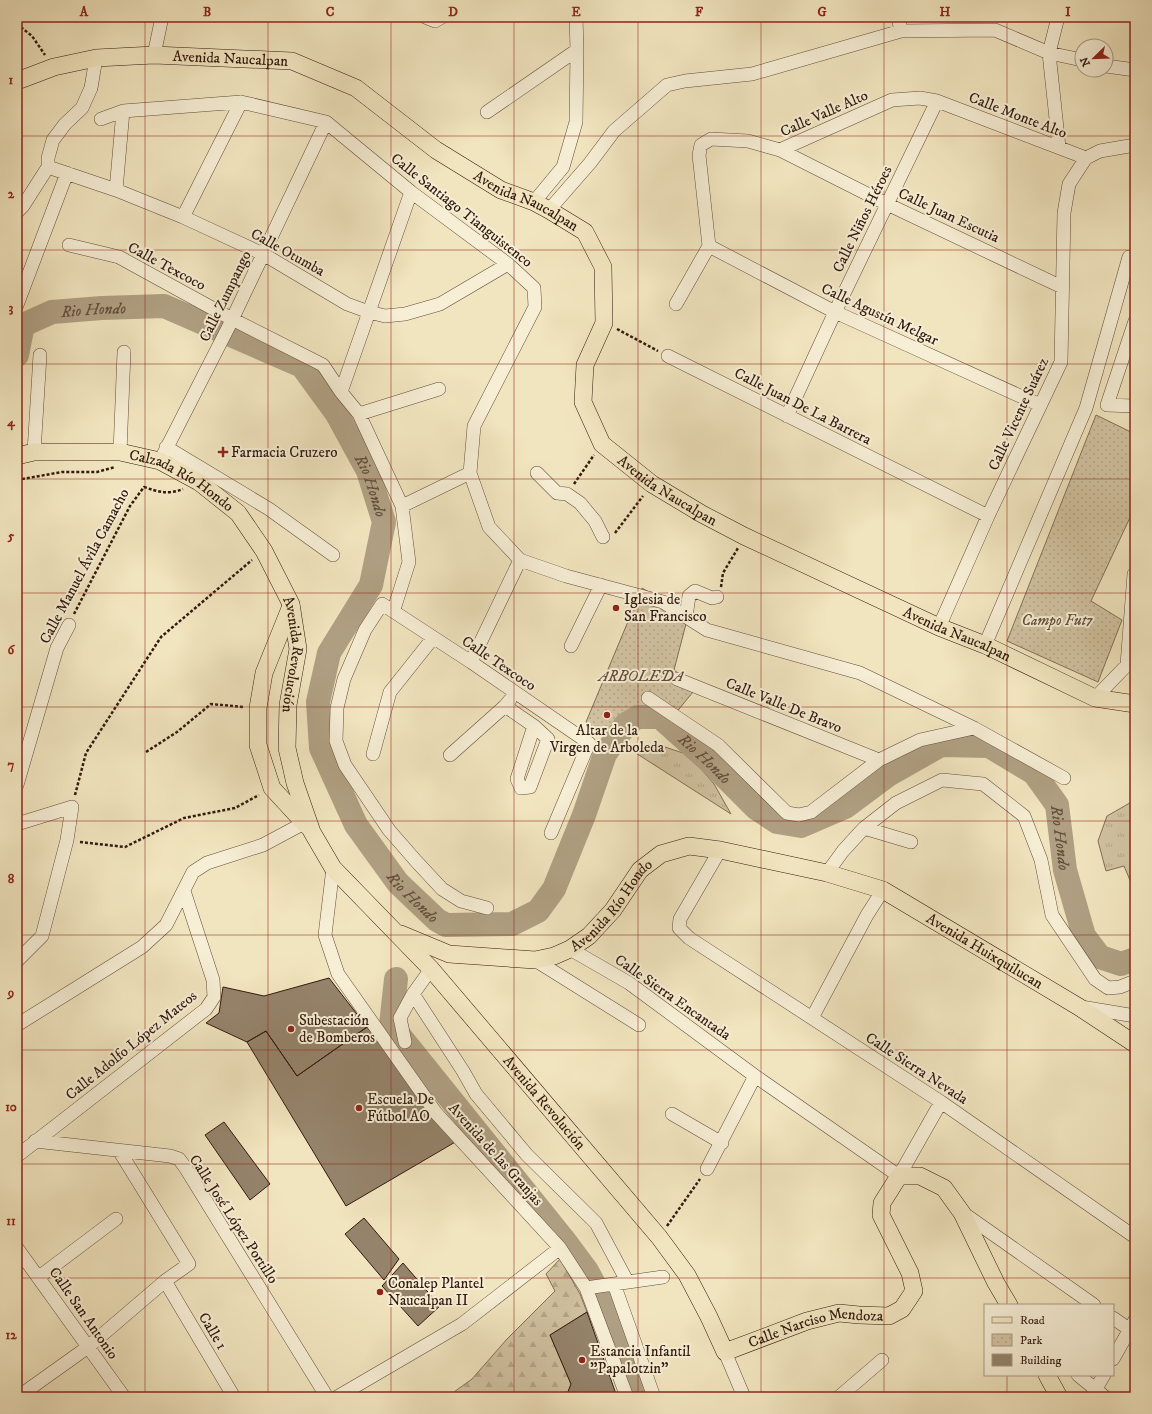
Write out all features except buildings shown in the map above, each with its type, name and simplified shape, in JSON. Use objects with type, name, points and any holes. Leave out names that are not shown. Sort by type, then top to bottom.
[{"type":"main road","name":"Avenida Naucalpan","points":[[17,81],[54,67],[96,58],[154,55],[292,61],[356,88],[436,150],[501,190],[542,206],[585,232],[604,267],[604,323],[585,365],[583,402],[602,444],[652,484],[702,514],[744,536],[939,627],[985,645],[1095,698],[1135,704]]},
{"type":"main road","name":"Calzada Río Hondo","points":[[17,456],[34,452],[120,452],[139,456],[163,454],[238,513],[264,551],[291,604]]},
{"type":"main road","name":"Avenida Revolución","points":[[291,604],[264,673],[258,708],[258,745],[272,788],[308,827],[333,868],[396,932],[430,970],[658,1237],[687,1276],[709,1317],[725,1352]]},
{"type":"main road","name":"Avenida Revolución","points":[[291,604],[298,649],[288,705],[287,748],[295,783],[308,827]]},
{"type":"main road","name":"Avenida Río Hondo","points":[[396,932],[449,954],[535,960],[554,956],[570,949],[589,936],[612,910],[640,870],[661,854],[689,846],[720,850],[827,873]]},
{"type":"main road","name":"Avenida Huixquilucan","points":[[827,873],[884,890],[1079,1007],[1135,1044]]},
{"type":"main road","points":[[430,970],[449,954]]},
{"type":"main road","points":[[899,1176],[920,1176],[944,1188],[962,1213],[996,1284],[1008,1304]]},
{"type":"main road","name":"Calle Narciso Mendoza","points":[[725,1352],[807,1321],[839,1313],[889,1316],[902,1309],[914,1291],[910,1273],[881,1214],[882,1203],[899,1176]]},
{"type":"main road","points":[[1048,1376],[1059,1397]]},
{"type":"street","points":[[154,55],[162,17]]},
{"type":"street","points":[[425,17],[435,21],[442,17]]},
{"type":"street","points":[[542,206],[563,167],[576,122],[576,17]]},
{"type":"street","points":[[898,17],[901,31]]},
{"type":"street","points":[[1058,17],[1049,53],[1059,147]]},
{"type":"street","points":[[542,206],[590,163],[614,131],[667,86],[685,80],[752,74],[901,31],[996,30],[1049,53],[1074,58]]},
{"type":"street","points":[[487,112],[577,50]]},
{"type":"street","points":[[17,212],[23,206],[48,167],[48,158],[53,140],[65,124],[82,108],[91,88],[96,58]]},
{"type":"street","points":[[1114,67],[1135,70]]},
{"type":"street","name":"Calle Valle Alto","points":[[709,246],[699,155],[701,145],[711,140],[748,141],[780,150],[892,100],[920,98],[938,101]]},
{"type":"street","name":"Calle Monte Alto","points":[[938,101],[1086,158]]},
{"type":"street","name":"Calle Niños Héroes","points":[[787,416],[834,312],[938,101]]},
{"type":"street","points":[[183,217],[242,102]]},
{"type":"street","name":"Calle Santiago Tianguistenco","points":[[101,119],[123,111],[242,102],[326,122],[411,192],[508,264],[534,288],[535,308],[474,426],[470,474],[489,527],[520,560],[566,576],[663,602],[707,630],[860,673],[974,728],[1064,778]]},
{"type":"street","points":[[116,190],[123,111]]},
{"type":"street","name":"Calle Zumpango","points":[[163,454],[230,323],[326,122]]},
{"type":"street","points":[[1086,158],[1100,151],[1135,146]]},
{"type":"street","name":"Calle Juan Escutia","points":[[780,150],[887,204],[1062,287]]},
{"type":"street","name":"Calle Vicente Suárez","points":[[939,627],[988,516],[1061,362],[1064,213],[1069,184],[1086,158]]},
{"type":"street","name":"Calle Otumba","points":[[48,167],[116,190],[183,217],[263,254],[347,304],[385,316],[405,314],[440,304],[508,264]]},
{"type":"street","points":[[17,305],[66,174]]},
{"type":"street","points":[[341,392],[411,192]]},
{"type":"street","name":"Calle Texcoco","points":[[69,245],[119,257],[230,323],[323,365],[358,414],[402,506],[409,562],[395,606],[387,607]]},
{"type":"street","points":[[676,304],[709,246]]},
{"type":"street","name":"Calle Agustín Melgar","points":[[709,246],[834,312],[1040,405]]},
{"type":"street","points":[[985,645],[1086,408],[1130,257]]},
{"type":"street","points":[[1135,321],[1107,405],[1135,406]]},
{"type":"street","points":[[120,452],[124,352]]},
{"type":"street","points":[[34,452],[40,355]]},
{"type":"street","name":"Calle Juan De La Barrera","points":[[668,356],[988,516]]},
{"type":"street","points":[[358,414],[439,389]]},
{"type":"street","points":[[163,454],[269,509],[332,555]]},
{"type":"street","points":[[537,473],[557,493],[567,494],[580,503],[596,521],[603,537]]},
{"type":"street","points":[[402,506],[470,474]]},
{"type":"street","points":[[471,662],[520,560]]},
{"type":"street","points":[[1095,698],[1131,664],[1134,574]]},
{"type":"street","points":[[571,646],[601,585]]},
{"type":"street","points":[[686,617],[689,596],[695,591],[712,598],[717,596]]},
{"type":"street","points":[[387,607],[365,630],[344,679],[337,708],[336,741],[345,765],[389,830],[416,861],[442,889],[461,901],[487,908]]},
{"type":"street","name":"Calle Texcoco","points":[[387,607],[471,662],[515,694],[589,743],[551,833]]},
{"type":"street","name":"Calle Manuel Ávila Camacho","points":[[17,785],[57,648],[69,625]]},
{"type":"street","points":[[373,754],[390,692],[433,638]]},
{"type":"street","name":"Calle Valle De Bravo","points":[[677,679],[879,760]]},
{"type":"street","points":[[450,755],[505,706],[515,694]]},
{"type":"street","points":[[648,698],[718,745],[787,813],[799,816],[811,812],[879,760],[920,740],[974,728]]},
{"type":"street","points":[[505,706],[534,726],[548,739],[530,787],[521,788],[517,779],[534,726]]},
{"type":"street","points":[[827,873],[843,851],[864,828],[896,804],[942,780],[983,784],[1024,816],[1041,860],[1052,915],[1094,979],[1108,988],[1120,987],[1135,981]]},
{"type":"street","points":[[17,824],[72,807],[67,840],[42,936],[17,961]]},
{"type":"street","points":[[17,1025],[142,946],[166,925],[193,872],[207,863],[263,845],[308,827]]},
{"type":"street","points":[[864,828],[911,842]]},
{"type":"street","name":"Calle Sierra Nevada","points":[[720,850],[680,919],[679,928],[689,938],[941,1102],[1135,1237]]},
{"type":"street","name":"Avenida de las Granjas","points":[[333,868],[325,936],[338,974],[436,1113],[560,1248],[592,1287],[627,1397]]},
{"type":"street","points":[[812,1018],[867,915],[884,890]]},
{"type":"street","name":"Calle Adolfo López Mateos","points":[[17,1156],[206,1010],[214,997],[214,980],[184,891]]},
{"type":"street","name":"Calle Sierra Encantada","points":[[570,949],[629,983],[755,1076],[899,1176]]},
{"type":"street","points":[[535,960],[639,1025]]},
{"type":"street","points":[[405,1042],[400,1018],[412,994],[430,970]]},
{"type":"street","points":[[412,994],[464,1071],[476,1094],[527,1154],[596,1223],[628,1281]]},
{"type":"street","points":[[1079,1007],[1135,1016]]},
{"type":"street","points":[[707,1169],[722,1143],[755,1076]]},
{"type":"street","points":[[899,1176],[941,1102]]},
{"type":"street","points":[[672,1114],[722,1143]]},
{"type":"street","name":"Calle José López Portillo","points":[[35,1141],[120,1152],[170,1156],[179,1160],[185,1167],[327,1397]]},
{"type":"street","points":[[18,1397],[88,1347],[165,1281],[189,1264],[120,1152]]},
{"type":"street","points":[[962,1213],[1093,1304]]},
{"type":"street","points":[[38,1277],[116,1219]]},
{"type":"street","name":"Calle San Antonio","points":[[17,1248],[124,1397]]},
{"type":"street","points":[[337,1397],[462,1324],[560,1248]]},
{"type":"street","points":[[592,1287],[663,1277]]},
{"type":"street","name":"Calle 1","points":[[165,1281],[234,1397]]},
{"type":"street","points":[[614,1284],[654,1397]]},
{"type":"street","points":[[1114,1318],[1133,1328],[1114,1357]]},
{"type":"street","name":"Avenida Revolución","points":[[725,1352],[744,1397]]},
{"type":"street","points":[[839,1397],[882,1360]]},
{"type":"street","points":[[1079,1376],[1097,1395],[1104,1376]]},
{"type":"path","points":[[17,24],[32,36],[54,67]]},
{"type":"path","points":[[604,323],[668,356]]},
{"type":"path","points":[[567,494],[602,444]]},
{"type":"path","points":[[17,480],[62,472],[97,472],[113,468],[139,456]]},
{"type":"path","name":"Calle Manuel Ávila Camacho","points":[[69,625],[130,506],[144,487],[161,493],[176,492],[199,482]]},
{"type":"path","points":[[603,537],[615,533],[652,484]]},
{"type":"path","points":[[717,596],[721,590],[723,573],[744,536]]},
{"type":"path","points":[[72,807],[86,753],[161,637],[264,551]]},
{"type":"path","points":[[146,752],[178,732],[211,704],[258,708]]},
{"type":"path","points":[[67,840],[125,847],[184,818],[235,808],[272,788]]},
{"type":"path","points":[[658,1237],[707,1169]]},
{"type":"green space","name":"Campo Fut7","points":[[1096,415],[1135,434],[1135,509],[1091,601],[1122,620],[1098,682],[1007,641]]},
{"type":"green space","name":"ARBOLEDA","points":[[642,588],[668,603],[687,620],[674,670],[697,687],[675,714],[662,705],[642,709],[620,720],[608,738],[586,722]]},
{"type":"green space","points":[[659,745],[689,755],[714,784],[731,814],[631,750],[637,746]]},
{"type":"green space","points":[[1135,800],[1135,892],[1124,866],[1106,871],[1098,841],[1107,816]]},
{"type":"green space","points":[[560,1259],[580,1294],[587,1312],[550,1335],[571,1384],[566,1397],[447,1397],[472,1379],[507,1339],[555,1291],[546,1274]]},
{"type":"waterway","name":"Rio Hondo","points":[[17,355],[23,325],[52,312],[102,308],[164,306],[302,366],[337,414],[368,471],[384,522],[371,585],[329,653],[318,702],[321,748],[356,825],[398,883],[437,920],[446,925],[512,924],[538,911],[554,889],[584,815],[605,754],[626,724],[638,717],[660,717],[709,761],[756,808],[777,822],[801,826],[845,807],[888,775],[941,745],[989,746],[1034,773],[1057,805],[1065,870],[1084,936],[1100,957],[1121,964],[1135,959]]},
{"type":"waterway","points":[[396,979],[391,1025],[564,1240],[587,1271],[607,1308],[620,1355],[635,1397]]},
{"type":"place","name":"Farmacia Cruzero","points":[[223,452]]},
{"type":"place","name":"Iglesia de San Francisco","points":[[616,608]]},
{"type":"place","name":"Altar de la Virgen de Arboleda","points":[[607,715]]},
{"type":"place","name":"Subestación de Bomberos","points":[[291,1029]]},
{"type":"place","name":"Escuela De Fútbol AO","points":[[359,1108]]},
{"type":"place","name":"Conalep Plantel Naucalpan II","points":[[380,1292]]},
{"type":"place","name":"Estancia Infantil \"Papalotzin\"","points":[[582,1360]]}]
